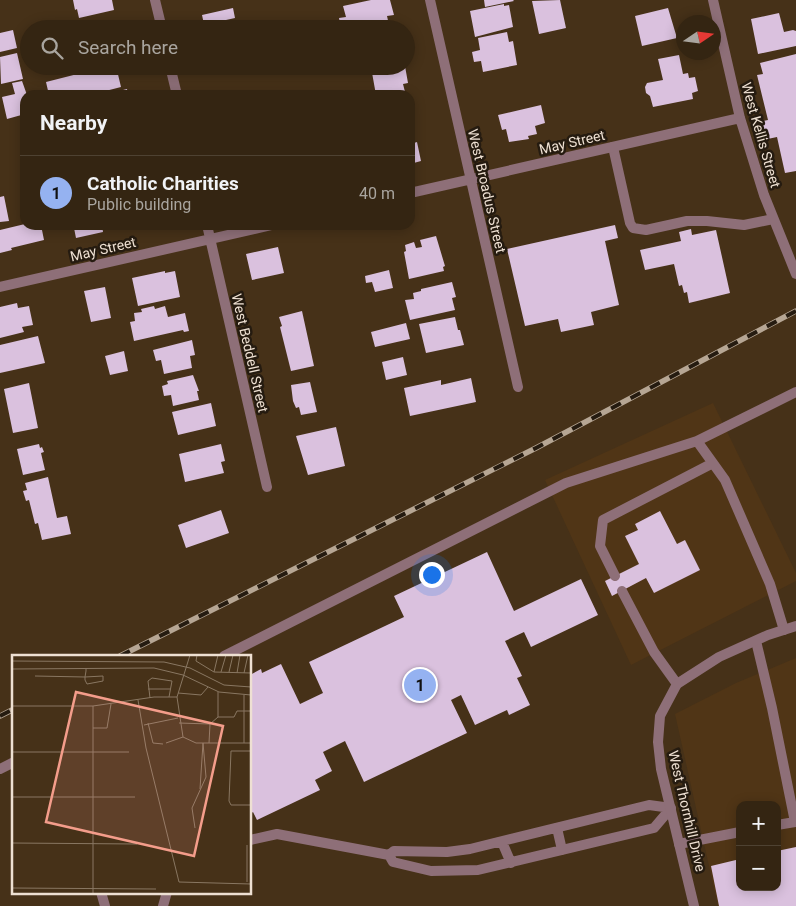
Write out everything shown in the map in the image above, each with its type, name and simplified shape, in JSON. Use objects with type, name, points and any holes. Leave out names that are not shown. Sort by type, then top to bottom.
[{"type":"street","points":[[155,0],[160,20]]},
{"type":"street","name":"West Broadus Street","points":[[430,0],[518,387]]},
{"type":"street","name":"West Kellis Street","points":[[713,0],[740,118],[764,195],[796,274]]},
{"type":"street","points":[[172,75],[176,90]]},
{"type":"street","name":"May Street","points":[[415,192],[740,118]]},
{"type":"street","points":[[613,147],[630,223],[633,228],[646,230],[687,221],[744,225],[773,219]]},
{"type":"street","name":"West Beddell Street","points":[[207,230],[267,486]]},
{"type":"street","name":"May Street","points":[[0,287],[250,230]]},
{"type":"street","points":[[226,655],[566,483],[697,441],[796,392]]},
{"type":"street","points":[[697,441],[725,480],[770,584],[784,630]]},
{"type":"street","points":[[615,576],[600,546],[604,520],[713,463]]},
{"type":"street","points":[[622,591],[654,652],[677,684],[719,658],[796,626]]},
{"type":"street","points":[[756,641],[772,708],[795,822],[781,824]]},
{"type":"street","name":"West Thornhill Drive","points":[[677,684],[660,716],[658,742],[661,769],[694,906]]},
{"type":"street","points":[[0,769],[12,763]]},
{"type":"street","points":[[389,855],[394,850],[447,852],[470,849],[649,805],[670,808]]},
{"type":"street","points":[[251,840],[277,834],[389,855],[393,862],[431,871],[478,870],[654,828],[670,808]]},
{"type":"street","points":[[557,828],[562,850]]},
{"type":"street","points":[[679,844],[736,833]]},
{"type":"street","points":[[502,842],[510,863]]},
{"type":"street","points":[[447,852],[448,871]]},
{"type":"shaded area","points":[[713,403],[796,573],[796,581],[631,665],[545,480]]},
{"type":"shaded area","points":[[796,658],[796,906],[718,906],[675,714],[736,683]]},
{"type":"building","points":[[73,0],[112,0],[114,10],[79,18]]},
{"type":"building","points":[[371,0],[390,0],[394,15],[387,16],[388,20],[339,20],[339,18],[346,17],[343,6]]},
{"type":"building","points":[[484,0],[513,0],[514,1],[485,7]]},
{"type":"building","points":[[560,0],[566,28],[539,34],[532,1]]},
{"type":"building","points":[[504,4],[504,6],[509,5],[513,27],[475,37],[470,11]]},
{"type":"building","points":[[233,8],[235,18],[203,20],[202,15]]},
{"type":"building","points":[[668,8],[676,38],[642,46],[635,16]]},
{"type":"building","points":[[779,13],[784,32],[796,31],[796,46],[758,54],[751,19]]},
{"type":"building","points":[[13,30],[17,48],[0,52],[0,33]]},
{"type":"building","points":[[507,32],[509,42],[513,41],[517,65],[483,72],[481,61],[474,62],[472,52],[480,50],[478,38]]},
{"type":"building","points":[[17,53],[20,75],[22,75],[23,79],[1,84],[0,57]]},
{"type":"building","points":[[796,54],[796,171],[785,173],[777,137],[763,140],[759,122],[768,120],[757,75],[763,74],[760,63]]},
{"type":"building","points":[[676,56],[676,60],[680,60],[683,74],[688,73],[689,78],[695,77],[698,91],[692,93],[693,99],[653,107],[645,87],[647,83],[663,80],[658,59]]},
{"type":"building","points":[[74,75],[118,75],[121,87],[109,90],[48,90],[46,82]]},
{"type":"building","points":[[372,75],[407,75],[408,83],[403,84],[404,90],[375,90]]},
{"type":"building","points":[[22,81],[25,90],[20,90],[20,115],[7,119],[2,97],[15,94],[12,83]]},
{"type":"building","points":[[541,105],[545,123],[535,126],[537,134],[528,136],[529,139],[509,142],[506,129],[502,130],[498,115]]},
{"type":"building","points":[[417,142],[421,161],[415,163],[415,143]]},
{"type":"building","points":[[4,196],[9,221],[0,222],[0,197]]},
{"type":"building","points":[[20,225],[20,230],[42,230],[44,240],[11,248],[12,250],[0,253],[0,230]]},
{"type":"building","points":[[615,225],[618,238],[605,241],[619,305],[591,312],[594,325],[561,332],[558,319],[525,326],[507,249]]},
{"type":"building","points":[[691,229],[692,235],[716,230],[730,293],[689,303],[687,292],[684,293],[682,285],[679,286],[674,264],[645,270],[640,250],[681,241],[679,232]]},
{"type":"building","points":[[74,230],[103,230],[103,232],[76,238]]},
{"type":"building","points":[[436,236],[445,266],[443,267],[444,271],[409,279],[404,252],[406,251],[405,245],[414,242],[416,248],[422,247],[420,240]]},
{"type":"building","points":[[278,247],[284,273],[252,280],[246,254]]},
{"type":"building","points":[[389,270],[393,288],[375,292],[372,282],[366,283],[365,276]]},
{"type":"building","points":[[165,271],[165,273],[175,271],[180,297],[138,306],[132,278]]},
{"type":"building","points":[[452,282],[456,297],[452,298],[455,310],[410,320],[405,300],[414,299],[413,293],[421,291],[421,289]]},
{"type":"building","points":[[105,287],[111,318],[91,322],[84,291]]},
{"type":"building","points":[[17,303],[18,308],[29,306],[33,325],[22,327],[24,332],[0,338],[0,307]]},
{"type":"building","points":[[154,306],[155,309],[165,306],[168,317],[185,313],[189,331],[184,332],[183,330],[134,341],[130,322],[135,321],[134,313],[142,312],[141,309]]},
{"type":"building","points":[[302,311],[314,366],[291,371],[279,317]]},
{"type":"building","points":[[455,317],[464,345],[426,353],[419,324]]},
{"type":"building","points":[[406,323],[410,339],[375,347],[371,332]]},
{"type":"building","points":[[38,336],[45,363],[0,373],[0,345]]},
{"type":"building","points":[[192,340],[195,355],[190,356],[192,368],[164,374],[161,360],[156,361],[153,350]]},
{"type":"building","points":[[124,351],[128,371],[110,375],[105,356]]},
{"type":"building","points":[[403,357],[407,375],[386,380],[382,362]]},
{"type":"building","points":[[193,375],[199,391],[197,391],[199,400],[173,406],[171,395],[164,396],[162,386],[168,384],[167,381]]},
{"type":"building","points":[[471,378],[476,402],[410,416],[404,388],[441,380],[441,385]]},
{"type":"building","points":[[310,382],[317,412],[301,415],[299,407],[296,408],[293,401],[291,385]]},
{"type":"building","points":[[29,383],[38,428],[13,433],[4,389]]},
{"type":"building","points":[[211,403],[216,426],[178,435],[172,412]]},
{"type":"building","points":[[336,427],[345,466],[308,475],[296,436]]},
{"type":"building","points":[[39,444],[44,452],[41,453],[45,470],[23,475],[17,449]]},
{"type":"building","points":[[221,444],[225,461],[221,462],[224,473],[185,482],[179,454]]},
{"type":"building","points":[[48,477],[57,518],[67,516],[71,534],[42,540],[38,523],[35,524],[29,500],[26,501],[23,491],[27,490],[25,483]]},
{"type":"building","points":[[221,510],[229,533],[186,548],[178,525]]},
{"type":"building","points":[[660,511],[677,544],[685,540],[700,570],[654,593],[646,578],[612,596],[605,581],[639,564],[625,536],[638,530],[635,524]]},
{"type":"building","points":[[487,552],[514,611],[581,579],[598,615],[531,647],[524,632],[505,641],[522,676],[517,678],[530,705],[509,715],[507,710],[475,725],[461,695],[451,700],[467,733],[364,782],[345,741],[323,752],[332,771],[315,780],[320,790],[257,820],[253,812],[251,813],[251,674],[261,669],[262,673],[281,664],[300,704],[323,693],[309,662],[404,617],[394,596]]},
{"type":"building","points":[[796,847],[796,906],[719,906],[711,866],[736,860],[736,891],[781,891],[781,850]]},
{"type":"railway","points":[[122,655],[536,448],[796,311]]},
{"type":"railway","points":[[0,716],[12,710]]},
{"type":"place","name":"Catholic Charities","points":[[420,685]]}]
